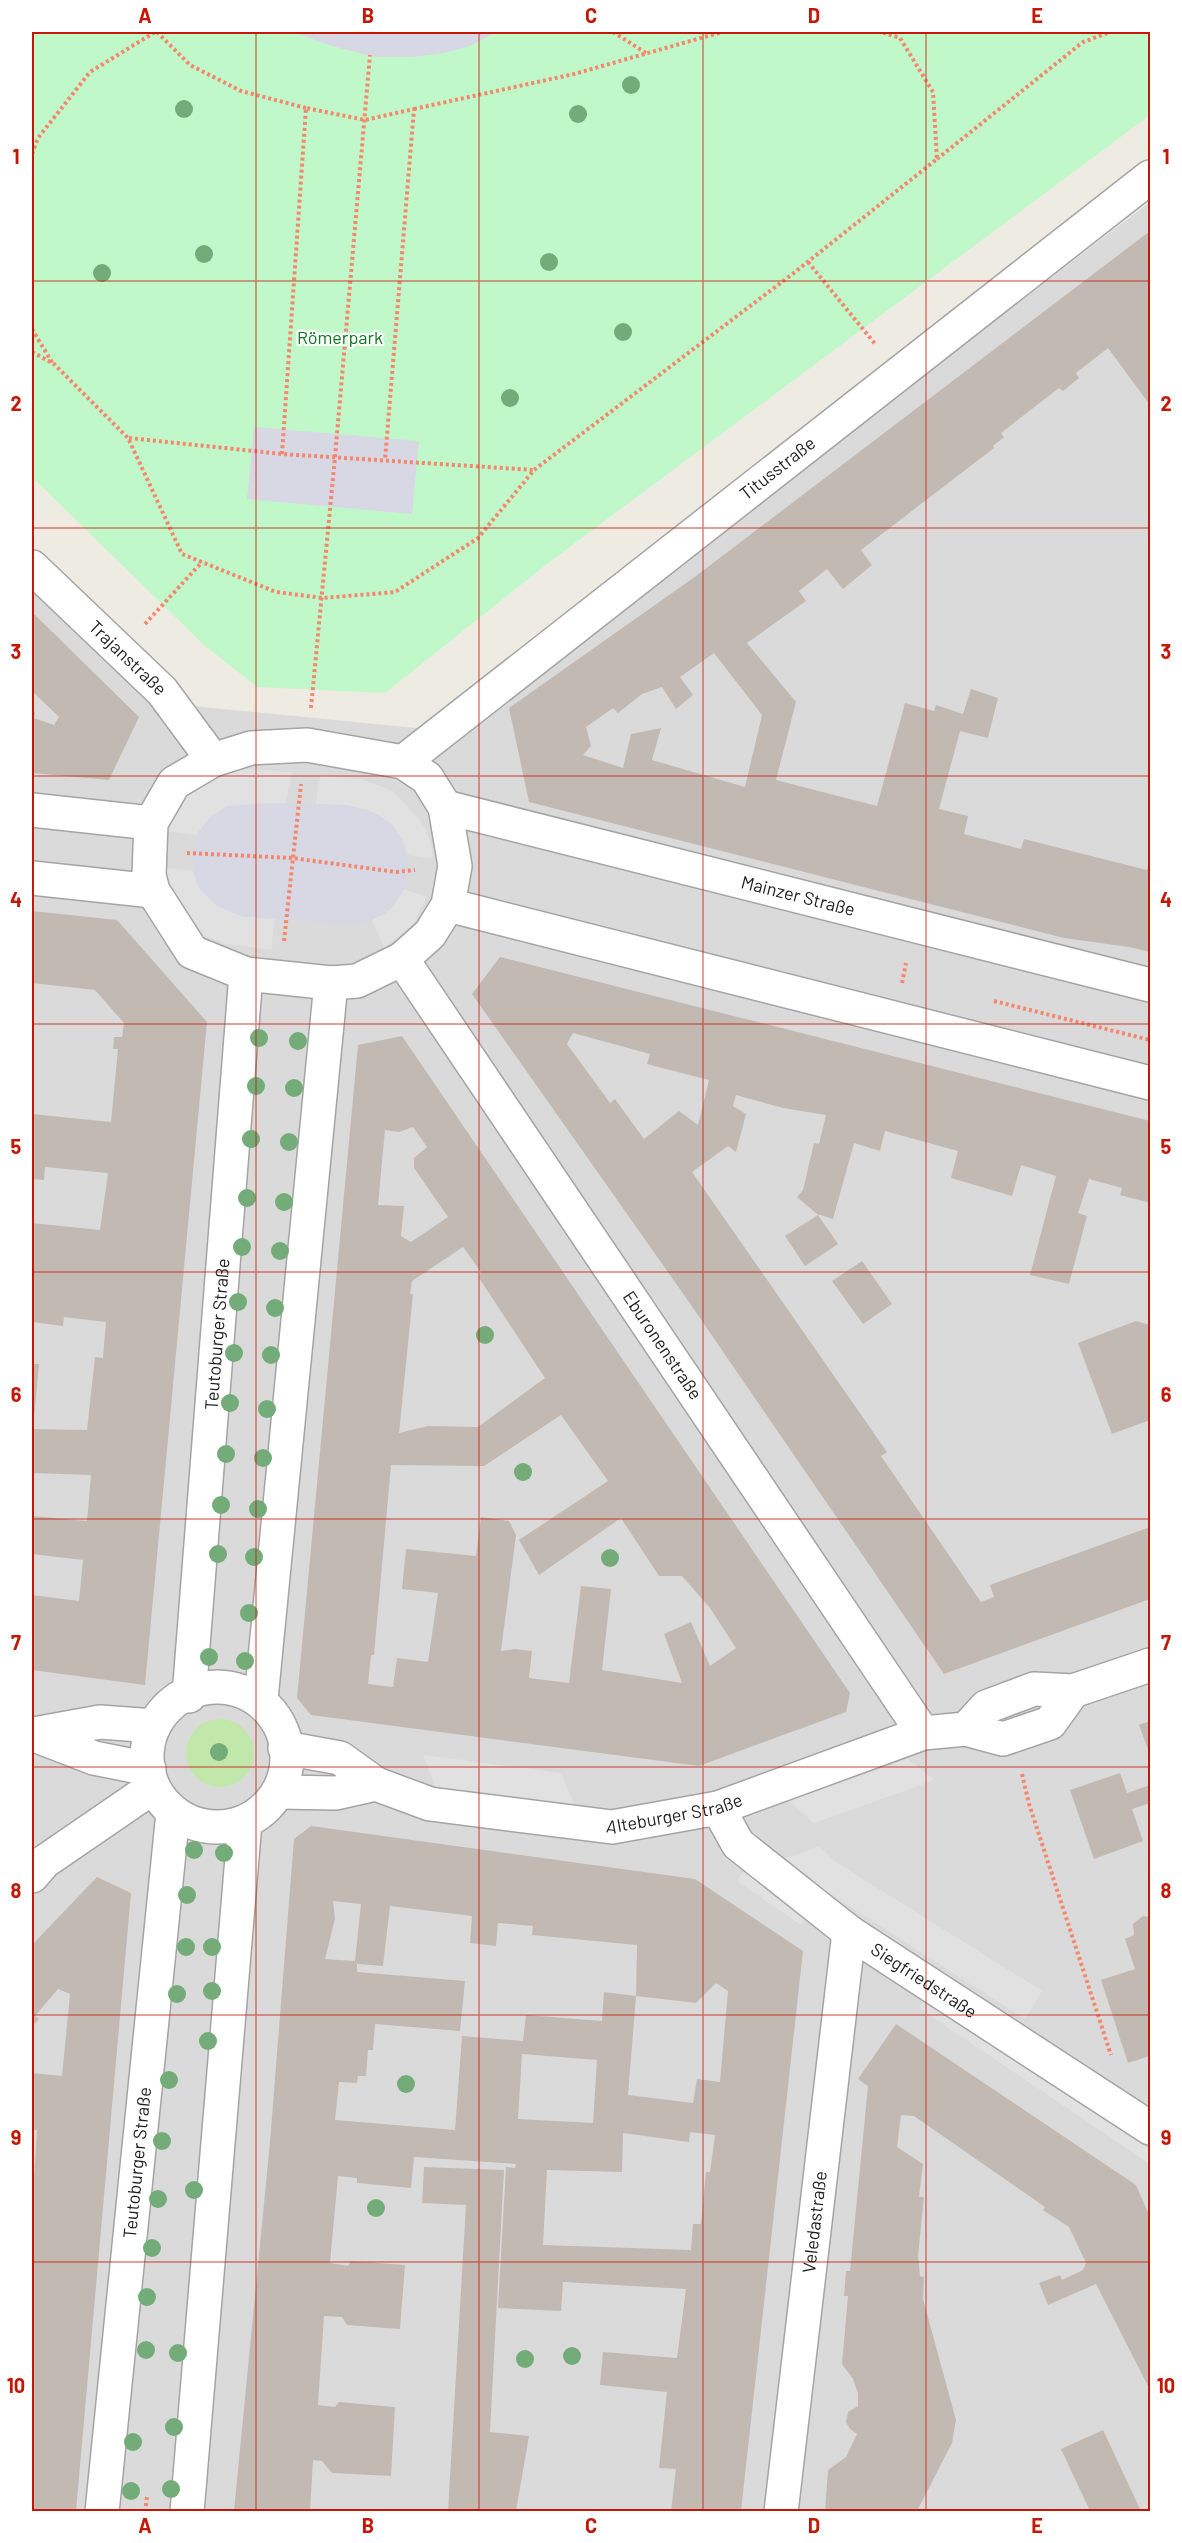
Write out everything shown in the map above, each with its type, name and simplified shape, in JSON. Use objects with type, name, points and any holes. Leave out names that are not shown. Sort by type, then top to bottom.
[{"type":"street","name":"Titusstraße","points":[[403,762],[1150,177]]},
{"type":"street","name":"Trajanstraße","points":[[32,567],[162,691],[213,760]]},
{"type":"street","points":[[307,745],[403,762],[427,778],[445,807],[455,866],[448,905],[430,934],[402,959],[357,981],[331,983],[246,974],[192,952],[153,891],[149,875],[151,823],[174,783],[213,760],[251,748],[307,745]]},
{"type":"street","name":"Mainzer Straße","points":[[445,807],[1150,985]]},
{"type":"street","points":[[32,810],[151,823]]},
{"type":"street","points":[[32,878],[153,891]]},
{"type":"street","points":[[448,905],[1150,1083]]},
{"type":"street","name":"Eburonenstraße","points":[[402,959],[922,1733]]},
{"type":"street","name":"Teutoburger Straße","points":[[189,1696],[246,974]]},
{"type":"street","points":[[261,1700],[331,983]]},
{"type":"street","points":[[966,1729],[986,1707],[1034,1689],[1073,1692],[1150,1665]]},
{"type":"street","points":[[226,1686],[236,1688],[261,1700],[281,1724],[285,1748],[284,1773],[278,1792],[265,1809],[245,1822],[219,1828],[196,1825],[173,1813],[150,1778],[147,1749],[154,1726],[167,1710],[205,1688],[226,1686]]},
{"type":"street","name":"Alteburger Straße","points":[[285,1748],[340,1758],[376,1784],[430,1804],[612,1827],[718,1808],[922,1733],[966,1729],[1003,1739],[1050,1723],[1073,1692]]},
{"type":"street","points":[[33,1734],[100,1722],[154,1726]]},
{"type":"street","points":[[33,1734],[150,1778]]},
{"type":"street","points":[[32,1876],[44,1862],[150,1778]]},
{"type":"street","points":[[278,1792],[336,1793],[376,1784]]},
{"type":"street","name":"Siegfriedstraße","points":[[718,1808],[738,1844],[849,1932],[1150,2128]]},
{"type":"street","name":"Teutoburger Straße","points":[[102,2511],[173,1813]]},
{"type":"street","points":[[187,2511],[245,1822]]},
{"type":"street","name":"Veledastraße","points":[[781,2511],[849,1932]]},
{"type":"path","points":[[32,154],[38,138],[90,72],[156,32],[190,65],[241,91],[365,120],[574,74],[722,32]]},
{"type":"path","points":[[613,32],[646,53]]},
{"type":"path","points":[[881,32],[900,38],[933,92],[937,159]]},
{"type":"path","points":[[32,329],[54,364],[128,438],[182,554],[276,592],[323,598],[395,592],[478,538],[534,470],[808,262],[1083,42],[1110,32]]},
{"type":"path","points":[[292,858],[323,598],[370,55]]},
{"type":"path","points":[[282,454],[306,108]]},
{"type":"path","points":[[385,460],[414,109]]},
{"type":"path","points":[[808,262],[899,373]]},
{"type":"path","points":[[32,352],[54,364]]},
{"type":"path","points":[[128,438],[282,454],[534,470]]},
{"type":"path","points":[[120,651],[202,562]]},
{"type":"path","points":[[893,1018],[913,925]]},
{"type":"path","points":[[1012,1736],[1029,1804],[1114,2062]]},
{"type":"shaded area","points":[[293,32],[496,32],[470,46],[444,53],[412,57],[375,57],[332,46]]},
{"type":"shaded area","points":[[1150,202],[1150,2511],[32,2511],[32,583],[152,702],[466,733],[906,388]]},
{"type":"shaded area","points":[[254,427],[419,441],[412,514],[247,499]]},
{"type":"shaded area","points":[[246,769],[292,772],[286,803],[227,806],[210,817],[197,835],[166,831],[174,811],[197,786],[228,771]]},
{"type":"shaded area","points":[[320,775],[361,779],[393,791],[426,830],[432,847],[433,859],[407,855],[402,838],[367,810],[345,805],[316,804]]},
{"type":"shaded area","points":[[269,803],[345,805],[367,810],[382,817],[394,827],[402,839],[409,864],[404,889],[394,905],[384,914],[372,920],[350,925],[241,916],[217,906],[200,890],[195,878],[192,854],[199,831],[210,817],[227,806]]},
{"type":"shaded area","points":[[161,868],[193,871],[195,878],[241,916],[274,919],[272,950],[225,944],[205,936],[190,925],[179,912]]},
{"type":"shaded area","points":[[404,889],[427,897],[413,924],[384,948],[372,920],[384,914],[394,905]]},
{"type":"shaded area","points":[[423,1755],[561,1773],[575,1806],[436,1788]]},
{"type":"shaded area","points":[[908,1759],[935,1780],[814,1823],[789,1801]]},
{"type":"shaded area","points":[[819,1846],[834,1861],[1042,1991],[1025,2019],[801,1875],[785,1859]]},
{"type":"shaded area","points":[[744,1871],[807,1915],[801,1925],[737,1881]]},
{"type":"shaded area","points":[[925,1998],[1150,2150],[1150,2164],[919,2008]]},
{"type":"green space","name":"Römerpark","points":[[32,32],[1150,32],[1150,115],[552,560],[385,693],[257,687],[204,645],[32,477]]},
{"type":"green space","points":[[220,1719],[233,1722],[244,1729],[251,1740],[254,1753],[251,1766],[244,1777],[233,1784],[220,1787],[207,1784],[196,1777],[189,1766],[186,1753],[189,1740],[196,1729],[207,1722]]},
{"type":"building","points":[[1150,231],[1150,405],[1108,348],[1076,373],[1079,378],[1063,391],[1059,388],[1001,433],[1004,437],[993,446],[994,448],[861,550],[872,565],[843,589],[827,569],[799,591],[806,601],[747,643],[796,702],[776,780],[877,806],[905,703],[934,711],[936,705],[963,714],[971,689],[998,698],[988,738],[960,731],[939,809],[968,816],[964,834],[1021,849],[1024,839],[1147,870],[1150,860],[1150,952],[1064,938],[529,802],[509,708],[696,576]],"holes":[[[714,653],[762,715],[745,787],[652,760],[661,728],[631,734],[623,768],[583,755],[591,746],[586,727],[613,708],[618,713],[642,694],[662,687],[676,709],[693,695],[680,677]]]},
{"type":"building","points":[[32,612],[139,717],[109,780],[32,773],[32,711],[35,712],[34,718],[54,725],[59,717],[32,691]]},
{"type":"building","points":[[32,911],[117,920],[207,1022],[145,1685],[32,1670],[32,1595],[79,1601],[83,1560],[32,1554],[32,1516],[87,1521],[91,1475],[32,1473],[32,1364],[39,1364],[33,1429],[87,1430],[95,1357],[103,1358],[106,1322],[64,1317],[63,1326],[32,1322],[32,1223],[100,1230],[108,1173],[45,1167],[44,1180],[32,1179],[32,1114],[111,1122],[118,1049],[113,1049],[114,1037],[122,1037],[124,1023],[95,990],[32,983]]},
{"type":"building","points":[[500,957],[1150,1121],[1150,1203],[1120,1195],[1122,1188],[1089,1179],[1078,1213],[1087,1216],[1069,1284],[1030,1275],[1056,1176],[1021,1165],[1012,1196],[951,1178],[958,1151],[885,1131],[880,1151],[854,1143],[833,1219],[817,1214],[797,1197],[803,1190],[814,1143],[819,1144],[826,1115],[783,1108],[736,1095],[733,1106],[746,1114],[736,1152],[728,1146],[692,1172],[887,1452],[881,1456],[981,1602],[994,1597],[990,1585],[1150,1527],[1150,1599],[944,1674],[689,1302],[472,994]],"holes":[[[573,1033],[650,1054],[647,1064],[709,1080],[698,1125],[679,1111],[644,1139],[615,1099],[610,1103],[567,1044]]]},
{"type":"building","points":[[402,1036],[850,1693],[846,1712],[699,1766],[311,1715],[297,1698],[358,1045]],"holes":[[[413,1127],[427,1147],[414,1158],[414,1168],[448,1217],[411,1242],[401,1236],[404,1206],[378,1205],[385,1130],[399,1132]],[[463,1247],[481,1272],[479,1278],[545,1378],[478,1427],[428,1426],[399,1433],[413,1294],[410,1294],[412,1281]],[[561,1415],[608,1481],[519,1540],[539,1575],[621,1518],[659,1576],[682,1576],[710,1608],[736,1648],[710,1666],[691,1622],[664,1634],[682,1683],[602,1670],[611,1589],[581,1586],[569,1683],[529,1678],[532,1651],[515,1649],[501,1651],[516,1535],[509,1521],[481,1517],[476,1556],[406,1549],[402,1589],[438,1593],[428,1662],[397,1658],[393,1687],[368,1684],[371,1655],[374,1655],[391,1465],[484,1466]]]},
{"type":"building","points":[[818,1215],[838,1244],[805,1266],[785,1236]]},
{"type":"building","points":[[862,1261],[892,1304],[863,1324],[832,1281]]},
{"type":"building","points":[[1136,1321],[1150,1325],[1150,1420],[1112,1434],[1078,1343]]},
{"type":"building","points":[[1150,1721],[1150,1755],[1139,1725]]},
{"type":"building","points":[[1120,1773],[1127,1793],[1150,1785],[1150,1803],[1132,1809],[1143,1841],[1094,1859],[1070,1790]]},
{"type":"building","points":[[311,1826],[695,1879],[803,1951],[741,2511],[671,2511],[676,2469],[659,2468],[667,2392],[600,2385],[603,2352],[677,2358],[686,2289],[563,2282],[561,2311],[498,2308],[506,2167],[515,2168],[516,2164],[414,2157],[411,2188],[357,2183],[357,2178],[338,2176],[330,2263],[348,2266],[351,2261],[405,2265],[400,2329],[347,2325],[342,2317],[324,2316],[318,2405],[335,2407],[339,2402],[395,2407],[391,2476],[332,2473],[322,2461],[313,2460],[310,2511],[234,2511],[270,2142],[294,1839]],"holes":[[[333,1901],[361,1904],[355,1961],[325,1959],[335,1919]],[[390,1906],[472,1916],[470,1943],[496,1946],[498,1923],[533,1926],[532,1935],[637,1945],[636,1996],[604,1992],[602,2021],[526,2015],[523,2041],[462,2036],[455,2130],[335,2120],[339,2082],[357,2083],[358,2076],[366,2076],[368,2050],[373,2050],[375,2024],[460,2031],[465,1981],[357,1972],[357,1964],[383,1966]],[[716,1983],[728,1991],[720,2082],[697,2079],[693,2103],[628,2095],[636,1996],[696,2003]],[[522,2054],[597,2060],[593,2123],[518,2119]],[[690,2132],[715,2135],[710,2172],[706,2172],[701,2224],[693,2224],[691,2250],[543,2245],[547,2170],[622,2172],[623,2133],[689,2142]]]},
{"type":"building","points":[[97,1877],[131,1893],[76,2511],[32,2511],[32,2209],[37,2130],[32,2130],[32,2073],[62,2076],[70,1994],[58,1989],[35,2016],[39,2019],[32,2026],[32,1945]]},
{"type":"building","points":[[1143,1916],[1150,1917],[1150,2056],[1128,2063],[1101,1980],[1135,1969],[1125,1939],[1134,1935],[1133,1924]]},
{"type":"building","points":[[896,2024],[1136,2185],[1150,2217],[1150,2390],[1096,2284],[1048,2305],[1039,2283],[1060,2275],[1062,2280],[1083,2270],[1086,2263],[1069,2227],[1043,2210],[1045,2207],[914,2116],[901,2115],[897,2147],[923,2164],[919,2197],[924,2197],[918,2256],[920,2276],[924,2277],[923,2299],[956,2420],[952,2443],[917,2511],[825,2511],[828,2470],[846,2457],[857,2434],[846,2422],[848,2412],[858,2406],[858,2393],[853,2379],[842,2364],[848,2296],[844,2296],[846,2271],[850,2271],[868,2086],[858,2079]]},
{"type":"building","points":[[424,2167],[504,2170],[490,2432],[529,2436],[516,2511],[448,2511],[466,2205],[422,2203]]},
{"type":"building","points":[[1103,2430],[1141,2511],[1090,2511],[1061,2449]]}]
